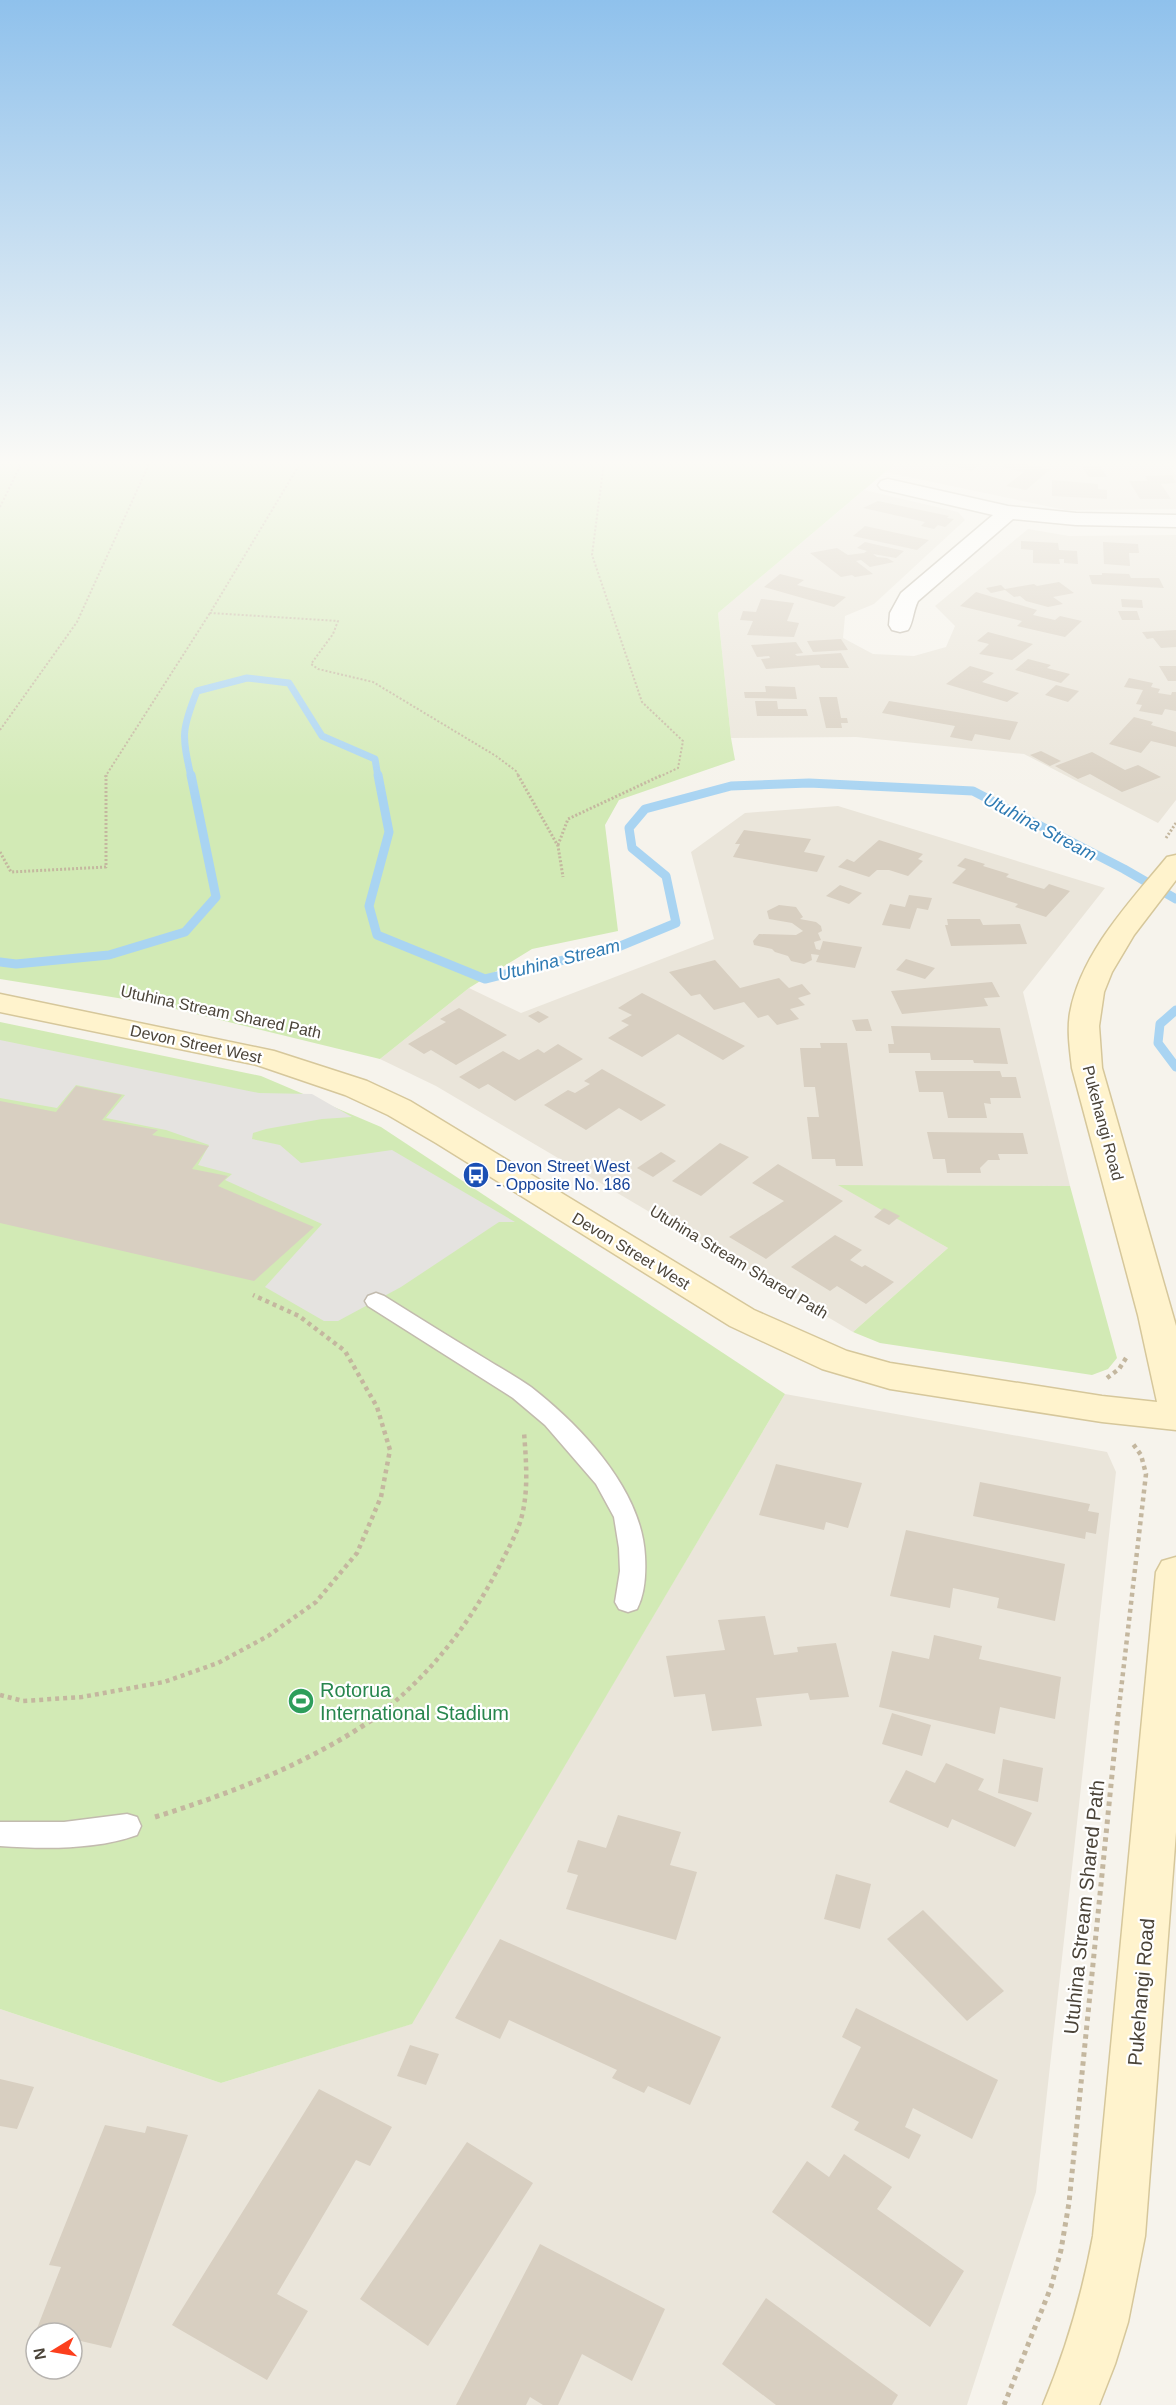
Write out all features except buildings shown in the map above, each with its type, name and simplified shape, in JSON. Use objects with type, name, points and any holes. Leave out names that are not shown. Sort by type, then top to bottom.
[{"type":"main road","name":"Pukehangi Road","points":[[1172,868],[1099,969],[1084,1013],[1083,1038],[1087,1068],[1156,1315],[1176,1404]]},
{"type":"main road","name":"Devon Street West","points":[[0,1003],[263,1057],[313,1072],[356,1089],[399,1108],[438,1131],[742,1318],[835,1360],[890,1376],[1102,1410],[1176,1417]]},
{"type":"main road","name":"Pukehangi Road","points":[[1071,2405],[1093,2352],[1109,2297],[1119,2236],[1176,1572]]},
{"type":"street","points":[[900,625],[901,612],[909,598],[936,574]]},
{"type":"lane","points":[[376,1301],[521,1392],[553,1419],[614,1491],[626,1516],[632,1548],[633,1571],[628,1602]]},
{"type":"lane","points":[[0,1834],[25,1836],[80,1834],[127,1826]]},
{"type":"path","points":[[0,730],[77,622],[99,574]]},
{"type":"path","points":[[0,852],[11,872],[106,867],[105,777],[234,574]]},
{"type":"path","points":[[558,846],[568,819],[678,768],[683,741],[642,702],[599,574]]},
{"type":"path","points":[[210,614],[339,621],[333,634],[311,664],[318,669],[373,682],[496,756],[516,771],[558,846],[563,877]]},
{"type":"path","points":[[0,1695],[23,1701],[82,1696],[164,1682],[218,1663],[268,1636],[316,1602],[357,1553],[381,1497],[390,1450],[377,1407],[345,1351],[299,1316],[253,1295]]},
{"type":"path","points":[[1099,1381],[1119,1369],[1129,1355],[1130,1346]]},
{"type":"path","points":[[127,1826],[195,1805],[302,1763],[356,1732],[400,1696],[444,1654],[480,1604],[521,1518],[526,1463],[521,1392]]},
{"type":"path","name":"Utuhina Stream Shared Path","points":[[1004,2405],[1051,2287],[1061,2250],[1069,2203],[1128,1618],[1146,1474],[1141,1455],[1130,1442]]},
{"type":"shaded area","points":[[764,574],[906,574],[874,604],[845,616],[843,638],[873,654],[914,656],[946,647],[955,626],[935,606],[973,574],[1176,574],[1176,800],[1158,823],[1024,754],[856,737],[731,738],[718,613]]},
{"type":"shaded area","points":[[838,806],[1105,888],[1023,992],[1070,1186],[840,1185],[948,1248],[853,1332],[436,1086],[380,1059],[469,988],[521,1013],[714,939],[691,852],[745,813]]},
{"type":"shaded area","points":[[0,1040],[259,1093],[312,1094],[352,1117],[322,1119],[266,1129],[253,1133],[252,1139],[280,1145],[301,1163],[392,1150],[515,1222],[499,1222],[401,1287],[338,1321],[324,1321],[265,1287],[322,1224],[225,1180],[232,1174],[198,1165],[209,1145],[166,1130],[106,1118],[125,1095],[76,1085],[57,1108],[0,1098]]},
{"type":"shaded area","points":[[785,1394],[1107,1452],[1116,1472],[1036,2192],[967,2405],[0,2405],[0,2009],[221,2083],[411,2024]]},
{"type":"green space","points":[[0,574],[764,574],[718,613],[735,760],[619,800],[605,825],[618,931],[532,949],[469,988],[380,1059],[155,1004],[0,979]]},
{"type":"green space","name":"Rotorua International Stadium","points":[[0,1022],[261,1076],[381,1127],[785,1394],[412,2024],[221,2083],[0,2009]]},
{"type":"green space","points":[[838,1185],[1070,1186],[1117,1358],[1108,1369],[1092,1375],[880,1343],[853,1332],[948,1248]]},
{"type":"waterway","name":"Utuhina Stream","points":[[191,777],[185,733],[188,715],[197,691],[247,678],[289,683],[322,736],[375,759],[378,777]]},
{"type":"waterway","name":"Utuhina Stream","points":[[0,962],[16,964],[109,955],[185,932],[216,897],[191,775]]},
{"type":"waterway","name":"Utuhina Stream","points":[[378,775],[389,832],[369,906],[377,935],[485,979],[618,947],[676,923],[666,876],[632,848],[629,828],[645,809],[731,786],[809,783],[973,791],[1124,869],[1176,899]]},
{"type":"waterway","name":"Utuhina Stream","points":[[1176,1010],[1160,1024],[1158,1043],[1176,1067]]},
{"type":"place","name":"Devon Street West - Opposite No. 186","points":[[476,1175]]},
{"type":"place","name":"Rotorua International Stadium","points":[[301,1701]]}]
